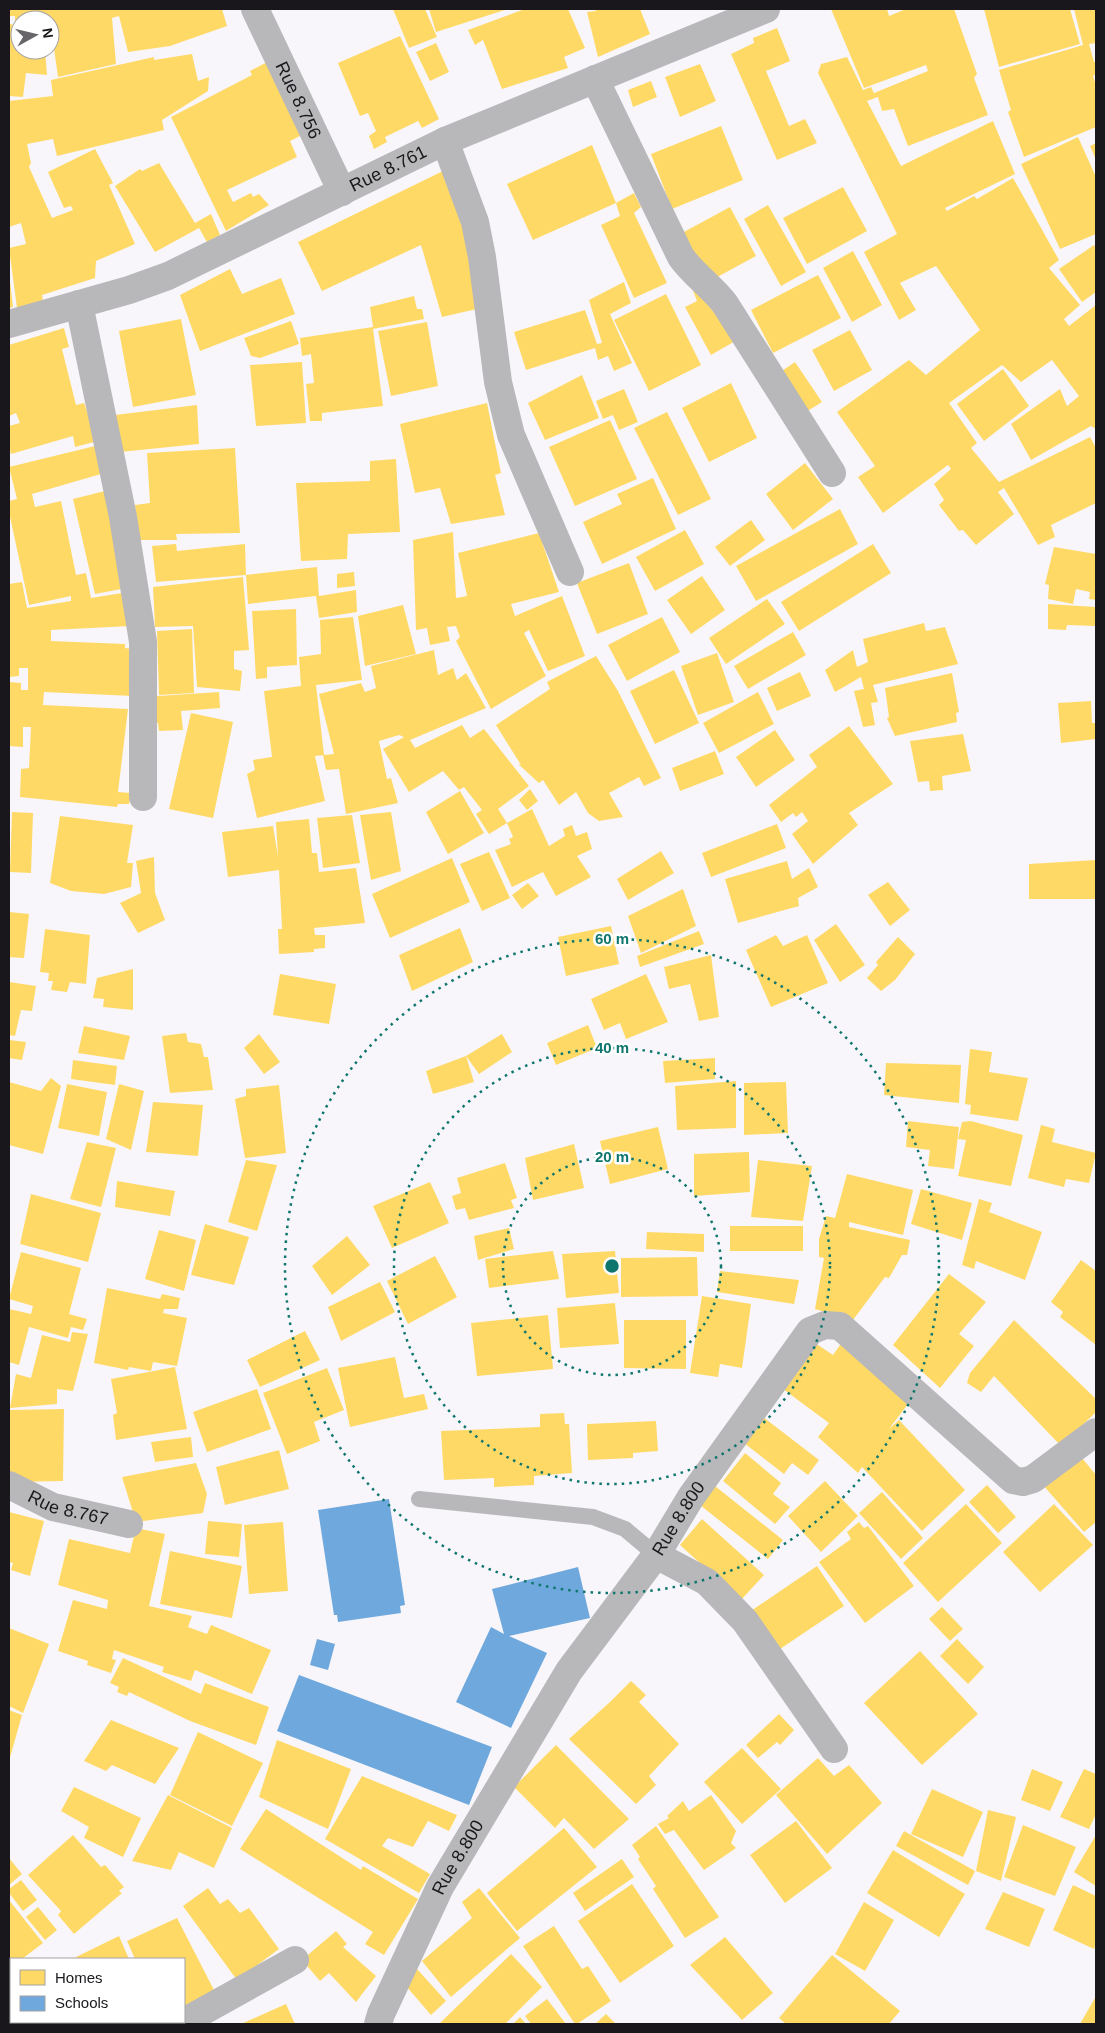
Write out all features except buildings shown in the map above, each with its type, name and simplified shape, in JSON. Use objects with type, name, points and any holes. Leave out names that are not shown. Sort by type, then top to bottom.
[{"type":"street","name":"Rue 8.756","points":[[255,9],[342,192]]},
{"type":"street","name":"Rue 8.761","points":[[9,324],[129,290],[168,276],[445,141],[766,9]]},
{"type":"street","points":[[595,79],[681,257],[694,274],[725,304],[832,474]]},
{"type":"street","points":[[445,141],[475,222],[482,257],[498,382],[511,435],[570,572]]},
{"type":"street","points":[[79,304],[123,518],[143,642],[143,797]]},
{"type":"street","name":"Rue 8.800","points":[[378,2024],[440,1887],[569,1671],[656,1555],[691,1497],[810,1331],[825,1325],[840,1326],[1012,1480],[1023,1482],[1033,1479],[1096,1432]]},
{"type":"street","name":"Rue 8.767","points":[[9,1485],[53,1507],[129,1524]]},
{"type":"street","points":[[656,1555],[707,1582],[745,1622],[834,1750]]},
{"type":"street","points":[[185,2021],[295,1960]]},
{"type":"lane","points":[[418,1499],[592,1517],[625,1529],[656,1555]]}]
